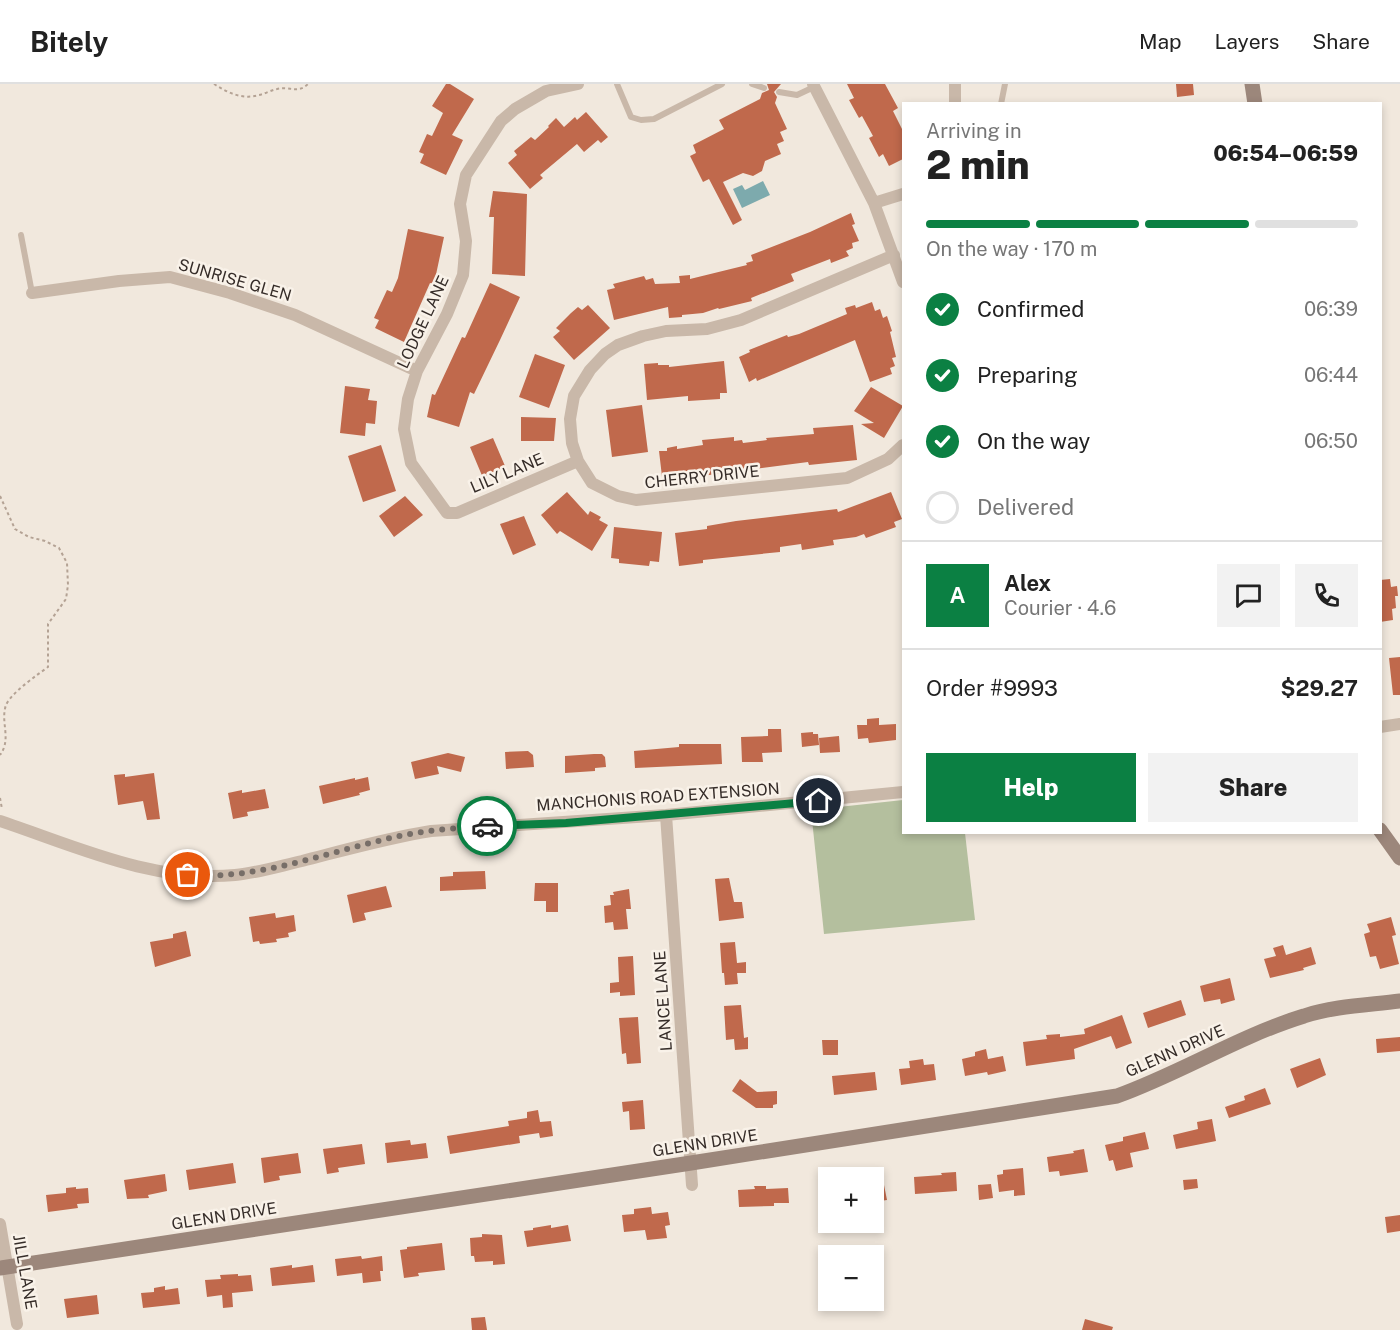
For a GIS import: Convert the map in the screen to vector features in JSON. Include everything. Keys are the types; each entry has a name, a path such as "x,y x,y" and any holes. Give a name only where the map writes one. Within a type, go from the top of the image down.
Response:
{"street":[{"name":"LODGE LANE","path":"447,513 411,463 404,429 408,399 417,371 447,314 463,275 466,241 460,204 466,175 501,121 515,109 546,91 578,84"},
{"path":"955,84 955,102"},
{"path":"1252,84 1255,102"},
{"path":"814,86 874,203 902,279"},
{"path":"874,203 902,194"},
{"name":"CHERRY DRIVE","path":"894,255 741,320 707,329 666,331 618,345 605,354 590,370 574,396 570,419 572,443 578,461 592,483 618,496 636,501 847,478 888,459 902,446"},
{"name":"SUNRISE GLEN","path":"32,293 118,281 170,278 230,292 295,315 417,371"},
{"name":"LILY LANE","path":"447,513 457,513 578,461"},
{"path":"1382,727 1400,724"},
{"name":"MANCHONIS ROAD EXTENSION","path":"0,821 144,869 209,876 236,875 276,867 397,836 471,827 566,823 666,815 902,792"},
{"name":"LANCE LANE","path":"666,815 692,1185"},
{"path":"1382,833 1400,858"},
{"name":"GLENN DRIVE","path":"3,1267 1116,1096 1305,1015 1400,1001"},
{"name":"JILL LANE","path":"0,1224 3,1267 17,1324"}],"lane":[{"path":"617,84 631,117 641,120 656,118 722,84"},
{"path":"752,84 764,87"},
{"path":"1001,102 1005,84"},
{"path":"779,92 797,95 814,86"},
{"path":"21,235 32,293"}],"path":[{"path":"214,84 235,95 250,98 278,89 295,91 303,89 308,84"},
{"path":"0,496 15,529 59,548 67,562 68,585 66,599 48,624 48,667 6,703 4,713 7,737 4,750 0,755"}],"green space":[{"path":"902,800 902,834 965,834 975,920 824,934 811,810"}],"water":[{"path":"763,181 770,195 742,208 733,189 742,185 745,190"}],"building":[{"path":"446,84 450,84 474,99 452,135 463,140 446,175 420,163 424,154 419,152 427,134 432,136 443,113 432,106"},
{"path":"767,84 781,84 774,92 777,97 775,103 787,129 780,132 784,141 777,144 781,154 765,161 762,171 753,176 743,173 723,182 742,220 733,225 709,179 703,182 690,156 696,153 693,145 724,129 719,120 760,99 762,93 769,90"},
{"path":"847,84 885,84 898,108 893,111 902,129 902,160 889,166 883,154 879,157 869,138 873,136 862,116 859,118 849,100 854,98"},
{"path":"1176,84 1193,84 1194,95 1177,97"},
{"path":"586,112 608,137 601,143 598,140 584,152 577,144 540,175 543,178 530,189 508,163 517,155 514,151 531,137 535,140 556,118 564,127 575,117 577,120"},
{"path":"493,191 527,194 525,276 492,274 494,217 489,217"},
{"path":"851,213 855,224 852,225 859,241 852,243 853,248 846,251 849,256 831,263 830,259 791,274 794,281 751,298 752,301 703,313 682,315 682,317 669,318 668,307 614,320 607,290 615,288 613,284 644,276 646,280 653,278 655,284 680,283 679,276 690,275 690,279 747,265 746,263 753,261 751,255"},
{"path":"408,229 444,237 434,284 430,283 404,342 375,328 379,320 374,318 387,290 392,292 398,278"},
{"path":"490,283 520,297 500,340 474,394 470,392 459,427 427,417 432,394 435,395 462,337 465,338"},
{"path":"872,302 875,311 880,309 883,318 887,316 892,331 890,332 896,357 892,358 895,366 890,368 892,374 870,382 855,340 757,381 756,378 749,382 739,357 750,352 749,350 787,335 788,337 799,334 847,314 845,308 855,305 856,308"},
{"path":"588,305 610,328 574,360 553,337 560,331 556,328 571,313 578,307 582,310"},
{"path":"535,354 565,365 549,408 519,397"},
{"path":"724,361 727,393 720,393 720,399 688,401 688,396 647,400 644,364 658,363 658,365 669,365 669,367"},
{"path":"345,386 370,389 368,400 377,401 375,424 366,423 365,436 340,433"},
{"path":"871,387 902,405 884,438 861,424 874,423 854,411"},
{"path":"642,405 648,452 612,457 606,410"},
{"path":"521,417 556,418 554,441 521,441"},
{"path":"853,425 857,460 809,465 808,462 687,478 688,480 663,485 659,451 667,451 667,448 677,446 677,449 703,445 702,440 734,437 734,441 742,440 743,443 767,440 766,438 814,434 813,428"},
{"path":"493,438 505,466 483,478 470,447"},
{"path":"381,445 396,491 363,502 348,456"},
{"path":"567,492 588,515 590,511 601,517 599,520 608,525 592,551 560,531 557,534 541,515"},
{"path":"891,492 902,519 894,522 896,527 866,538 864,534 833,540 834,545 802,550 801,544 780,547 780,552 703,560 703,563 679,566 675,533 707,529 707,526 736,521 837,509 838,512"},
{"path":"405,496 423,515 394,537 379,516"},
{"path":"524,516 536,545 513,555 500,524"},
{"path":"614,527 662,532 659,562 650,561 649,566 619,563 619,559 611,558"},
{"path":"1390,579 1391,587 1397,586 1398,596 1395,596 1396,608 1392,609 1393,620 1382,622 1382,580"},
{"path":"1400,657 1400,695 1393,695 1389,658"},
{"path":"879,718 879,725 896,724 896,740 869,743 868,738 858,739 857,725 867,725 867,719"},
{"path":"768,729 781,729 782,752 762,753 763,762 742,762 741,737 768,736"},
{"path":"813,732 813,734 818,734 819,745 802,747 801,733"},
{"path":"839,736 840,752 820,753 819,738"},
{"path":"679,744 721,744 722,764 635,768 634,751 679,747"},
{"path":"528,751 533,755 534,767 506,769 505,752"},
{"path":"448,753 465,757 461,772 437,766 439,774 415,779 411,762"},
{"path":"602,754 605,757 606,767 595,768 595,771 565,773 565,756"},
{"path":"154,773 160,819 147,820 143,801 118,805 114,775 125,774 125,777"},
{"path":"368,777 370,790 359,793 360,795 323,804 319,786"},
{"path":"265,789 269,808 247,812 248,816 233,819 228,793"},
{"path":"485,871 486,889 440,891 440,877 453,876 453,872"},
{"path":"729,878 734,902 742,902 744,918 719,921 715,879"},
{"path":"535,883 558,883 558,912 546,912 546,901 534,901"},
{"path":"386,886 392,907 364,913 366,920 353,923 347,895"},
{"path":"629,889 631,909 626,909 628,929 614,930 613,922 605,923 604,906 611,905 610,895 614,895 613,892"},
{"path":"275,913 276,918 294,915 296,931 288,933 289,937 276,939 277,942 260,944 259,941 253,942 249,917"},
{"path":"1391,917 1396,935 1392,936 1399,964 1380,969 1376,956 1370,957 1364,934 1370,932 1367,924"},
{"path":"186,931 191,956 155,967 150,942 173,938 173,934"},
{"path":"735,942 737,963 746,962 746,973 737,973 738,984 725,985 720,943"},
{"path":"1283,945 1286,955 1311,947 1316,964 1303,968 1304,970 1270,978 1264,959 1276,956 1273,948"},
{"path":"633,956 635,995 620,996 620,992 610,993 610,983 619,982 618,957"},
{"path":"1230,978 1235,1000 1221,1004 1220,999 1204,1002 1200,986"},
{"path":"1181,1000 1186,1015 1148,1028 1143,1013"},
{"path":"741,1005 744,1038 748,1037 748,1049 735,1050 734,1039 726,1040 724,1006"},
{"path":"1122,1015 1132,1043 1116,1049 1111,1036 1074,1049 1075,1059 1026,1066 1023,1042 1047,1039 1046,1035 1060,1034 1060,1037 1085,1034 1084,1029"},
{"path":"638,1017 641,1063 627,1064 626,1053 622,1054 619,1018"},
{"path":"1400,1037 1400,1051 1377,1053 1376,1039"},
{"path":"822,1040 838,1040 838,1055 823,1055"},
{"path":"986,1049 988,1059 1003,1056 1006,1071 965,1076 962,1059 975,1056 975,1052"},
{"path":"1320,1058 1326,1075 1297,1088 1290,1069"},
{"path":"923,1059 924,1065 934,1064 936,1080 901,1085 899,1069 910,1068 909,1061"},
{"path":"875,1072 877,1090 834,1095 832,1076"},
{"path":"740,1079 757,1092 777,1091 777,1104 773,1105 773,1108 756,1108 732,1091"},
{"path":"1265,1088 1271,1104 1229,1118 1225,1107 1245,1100 1244,1096"},
{"path":"643,1100 645,1129 630,1130 629,1111 623,1112 622,1102"},
{"path":"538,1110 540,1122 551,1121 553,1136 540,1138 539,1133 519,1136 520,1143 450,1154 447,1136 509,1126 508,1121 527,1118 527,1112"},
{"path":"1212,1119 1216,1141 1176,1149 1173,1135 1198,1129 1197,1122"},
{"path":"1145,1132 1149,1149 1130,1153 1133,1167 1116,1171 1113,1160 1109,1161 1105,1145 1123,1141 1123,1137"},
{"path":"410,1140 411,1145 426,1143 428,1158 387,1163 385,1143"},
{"path":"362,1144 365,1164 338,1168 339,1172 327,1174 323,1149"},
{"path":"1084,1149 1088,1172 1060,1176 1059,1171 1049,1172 1047,1157"},
{"path":"298,1153 301,1173 279,1176 280,1180 264,1183 261,1158"},
{"path":"233,1163 236,1183 189,1190 186,1170"},
{"path":"1023,1168 1025,1195 1014,1196 1014,1190 999,1192 997,1175 1003,1174 1003,1170"},
{"path":"956,1172 957,1191 915,1194 914,1177"},
{"path":"165,1174 167,1191 148,1195 149,1198 127,1199 124,1180"},
{"path":"1197,1179 1198,1188 1184,1190 1183,1180"},
{"path":"991,1184 993,1198 979,1200 978,1185"},
{"path":"884,1185 887,1200 884,1200"},
{"path":"754,1186 766,1186 766,1189 788,1188 789,1203 739,1207 738,1190 755,1189"},
{"path":"76,1187 76,1189 88,1188 89,1203 77,1204 78,1208 48,1212 46,1195 66,1193 66,1188"},
{"path":"651,1207 652,1214 668,1212 670,1225 665,1226 667,1238 647,1240 645,1230 624,1232 622,1215 634,1214 634,1209"},
{"path":"1400,1215 1400,1231 1387,1233 1385,1217"},
{"path":"551,1225 551,1228 568,1225 571,1241 527,1247 524,1231"},
{"path":"482,1234 502,1235 505,1264 493,1265 493,1261 475,1262 474,1256 471,1256 470,1238 482,1237"},
{"path":"442,1243 445,1270 418,1273 419,1276 404,1278 400,1250 407,1249 407,1247"},
{"path":"361,1256 362,1259 382,1256 381,1281 363,1283 362,1273 337,1276 335,1259"},
{"path":"292,1265 292,1268 313,1265 315,1282 272,1286 270,1268"},
{"path":"238,1274 238,1276 251,1275 253,1291 232,1293 233,1307 223,1308 222,1295 207,1297 205,1280 221,1279 220,1275"},
{"path":"165,1286 165,1290 178,1288 180,1304 143,1308 141,1293 154,1292 154,1288"},
{"path":"97,1295 99,1314 67,1318 64,1299"},
{"path":"485,1317 487,1330 472,1330 471,1318"},
{"path":"1085,1319 1113,1327 1112,1330 1082,1330"}],"way so far":[{"path":"188,875 236,875 397,836 487,826"}],"route":[{"path":"487,826 566,823 819,801"}]}
